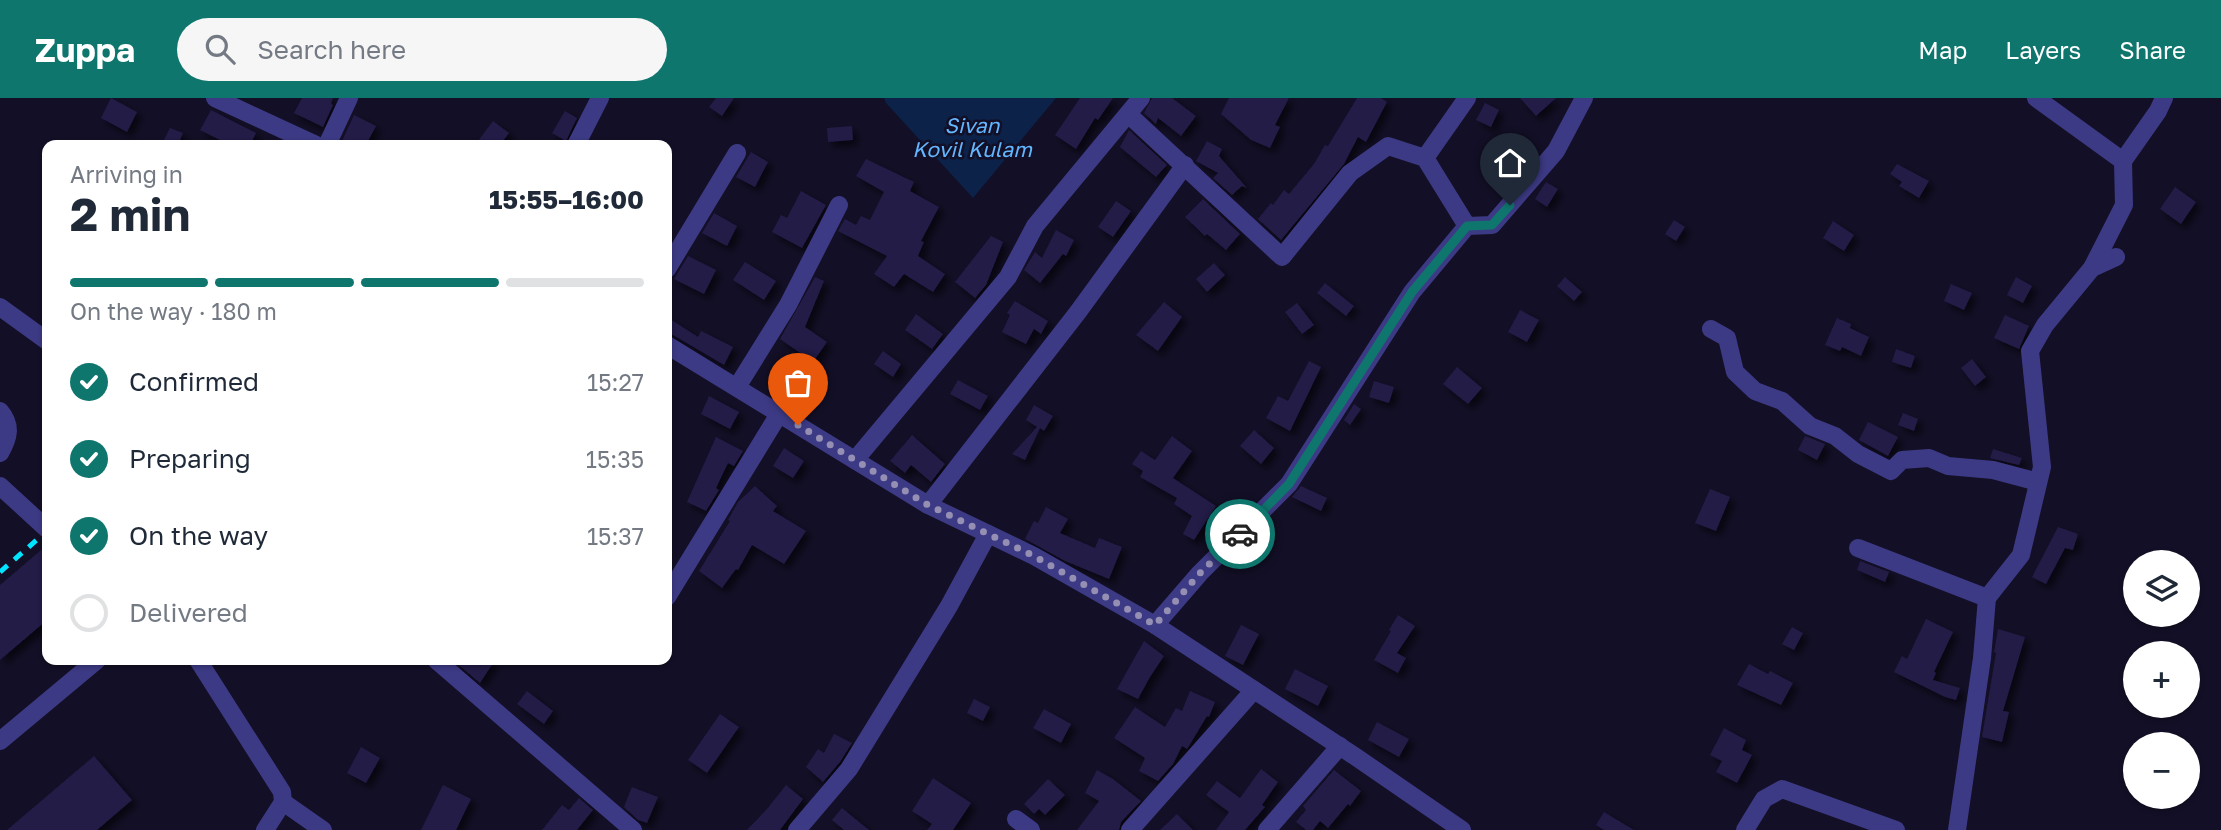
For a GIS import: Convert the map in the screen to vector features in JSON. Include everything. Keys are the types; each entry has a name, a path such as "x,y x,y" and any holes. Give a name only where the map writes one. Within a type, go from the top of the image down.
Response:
{"street":[{"path":"215,98 306,140"},
{"path":"329,140 349,98"},
{"path":"579,140 600,98"},
{"path":"855,460 1007,277 1035,226 1140,98"},
{"path":"1425,158 1467,98"},
{"path":"1155,625 1200,573 1289,484 1412,292 1467,226 1492,225 1556,151 1584,98"},
{"path":"2036,98 2123,161"},
{"path":"1957,830 1982,659 1987,598 2021,555 2042,467 2029,351 2045,326 2092,268 2124,205 2123,161 2164,98"},
{"path":"1128,114 1282,257 1350,173 1388,146 1425,158 1467,226"},
{"path":"672,261 737,153"},
{"path":"928,505 1078,312 1185,165"},
{"path":"737,387 788,305 839,205"},
{"path":"2092,268 2116,257"},
{"path":"0,307 42,337"},
{"path":"1711,329 1727,338 1735,372 1755,391 1782,401 1810,426 1835,436 1858,454 1891,471 1902,460 1930,458 1948,466 1993,470 2038,482"},
{"path":"672,348 928,505 1034,556 1155,625 1340,746 1462,830"},
{"path":"0,411 9,431 0,453"},
{"path":"672,589 779,414"},
{"path":"0,486 42,524"},
{"path":"797,830 849,769 949,606 988,534"},
{"path":"1858,548 1987,598"},
{"path":"0,741 91,665"},
{"path":"201,665 282,792 283,802 265,830"},
{"path":"442,665 633,830"},
{"path":"1130,830 1254,691"},
{"path":"1267,830 1340,746"},
{"path":"1745,830 1765,799 1782,789 1896,830"},
{"path":"283,802 323,830"},
{"path":"1016,819 1031,830"}],"water":[{"name":"Sivan Kovil Kulam","path":"884,98 1056,98 973,198"}],"building":[{"path":"111,98 137,112 127,132 101,118"},
{"path":"302,98 333,98 333,105 323,127 294,113"},
{"path":"716,98 734,98 722,116 709,107"},
{"path":"1080,98 1113,98 1098,120 1095,118 1076,149 1055,135"},
{"path":"1152,98 1172,98 1196,116 1181,136 1158,118 1156,124 1144,113"},
{"path":"1229,98 1289,98 1275,125 1280,127 1270,148 1251,140 1221,114"},
{"path":"1357,98 1381,98 1387,102 1366,142 1358,137 1344,164 1281,240 1258,219 1284,190 1289,194 1314,164"},
{"path":"1520,98 1556,98 1536,116"},
{"path":"1485,103 1499,110 1491,127 1476,120"},
{"path":"211,110 256,133 252,140 220,140 200,130"},
{"path":"565,111 577,118 566,140 552,133"},
{"path":"354,115 376,126 369,140 342,140"},
{"path":"493,121 509,133 504,140 479,140"},
{"path":"852,126 853,140 828,142 827,128"},
{"path":"170,128 183,133 180,140 164,140"},
{"path":"1129,130 1167,165 1156,177 1120,147"},
{"path":"1207,141 1222,149 1219,156 1247,188 1242,186 1232,195 1213,178 1218,173 1196,161"},
{"path":"751,152 768,162 755,187 736,177"},
{"path":"866,159 914,182 910,191 939,207 921,241 924,242 918,256 945,274 933,292 904,274 894,287 874,274 887,256 838,231 845,219 856,225 861,216 870,220 884,192 856,176"},
{"path":"1897,164 1929,181 1919,198 1899,186 1902,182 1890,174"},
{"path":"1546,182 1558,189 1547,207 1535,199"},
{"path":"2175,187 2196,202 2181,224 2160,209"},
{"path":"801,191 826,205 802,248 772,232 781,215 787,218"},
{"path":"1203,199 1240,234 1226,250 1207,234 1205,236 1185,217"},
{"path":"1116,201 1131,211 1113,237 1098,227"},
{"path":"714,213 737,226 727,246 702,233"},
{"path":"1674,220 1685,227 1676,241 1665,234"},
{"path":"1833,221 1854,235 1844,251 1823,238"},
{"path":"1056,230 1074,240 1066,256 1063,254 1040,283 1024,270 1035,252 1042,258"},
{"path":"991,236 1003,242 986,285 975,298 955,282"},
{"path":"688,256 716,270 704,294 674,279"},
{"path":"745,262 776,281 764,300 733,280"},
{"path":"1214,263 1225,275 1207,292 1196,279"},
{"path":"815,277 824,281 805,327 827,342 813,362 780,339"},
{"path":"1565,277 1582,292 1574,301 1557,286"},
{"path":"2016,277 2032,286 2023,303 2007,295"},
{"path":"1325,283 1354,306 1346,316 1317,293"},
{"path":"1951,284 1972,293 1964,310 1944,301"},
{"path":"1015,301 1048,321 1041,334 1034,329 1026,344 1002,332 1010,315 1007,313"},
{"path":"1164,302 1182,317 1158,351 1136,335"},
{"path":"1297,303 1314,325 1302,334 1285,312"},
{"path":"1520,310 1539,320 1527,342 1508,332"},
{"path":"916,314 943,334 932,349 905,330"},
{"path":"2005,315 2029,326 2019,349 1994,338"},
{"path":"1837,318 1869,337 1861,356 1842,347 1840,351 1825,345"},
{"path":"672,320 698,337 701,331 733,347 724,365 673,335"},
{"path":"1896,349 1915,356 1911,368 1892,362"},
{"path":"883,351 901,364 893,377 874,364"},
{"path":"1972,359 1986,377 1975,386 1961,368"},
{"path":"1309,361 1321,367 1290,431 1266,418 1278,396 1288,401"},
{"path":"1457,367 1482,388 1468,404 1443,384"},
{"path":"958,380 988,396 980,410 950,394"},
{"path":"1374,381 1394,387 1389,403 1369,397"},
{"path":"709,396 739,412 730,429 701,414"},
{"path":"1354,404 1361,409 1350,425 1344,420"},
{"path":"1034,405 1053,416 1044,431 1040,428 1025,460 1012,454 1037,427 1026,420"},
{"path":"1903,413 1918,419 1914,431 1898,425"},
{"path":"1868,422 1898,437 1888,456 1859,440"},
{"path":"1254,430 1274,448 1261,464 1240,446"},
{"path":"912,435 945,464 931,482 911,465 905,473 890,461"},
{"path":"1172,436 1192,451 1173,478 1216,506 1194,540 1183,534 1192,516 1174,504 1177,498 1140,477 1143,471 1132,464 1141,451 1155,460"},
{"path":"1805,436 1825,444 1817,460 1798,450"},
{"path":"716,437 743,451 734,466 728,463 716,488 719,490 706,511 687,502"},
{"path":"784,448 804,461 793,478 773,466"},
{"path":"1993,449 2022,458 2019,465 1990,458"},
{"path":"755,486 777,506 773,511 806,531 784,564 752,545 738,570 736,569 722,588 699,571 730,521 728,520 738,502"},
{"path":"1301,486 1327,498 1321,511 1292,497"},
{"path":"1710,489 1730,497 1716,531 1695,523"},
{"path":"1046,507 1068,519 1060,533 1095,548 1099,538 1122,547 1109,579 1065,561 1025,539 1034,521 1038,523"},
{"path":"2058,527 2078,534 2073,550 2065,548 2046,584 2032,577"},
{"path":"42,549 42,624 0,660 0,585"},
{"path":"1860,561 1889,572 1885,582 1857,570"},
{"path":"1398,615 1415,626 1397,653 1406,658 1398,673 1374,660"},
{"path":"1926,619 1953,632 1934,672 1936,673 1933,680 1960,688 1956,700 1894,672 1902,656 1907,659"},
{"path":"1241,625 1259,634 1243,665 1225,656"},
{"path":"1792,627 1803,633 1794,650 1782,644"},
{"path":"1998,629 2025,637 2003,711 2009,712 2002,742 1982,737"},
{"path":"1144,641 1164,656 1138,699 1117,689"},
{"path":"1749,664 1793,683 1781,705 1737,685"},
{"path":"459,665 492,665 480,683"},
{"path":"1295,669 1328,686 1318,706 1285,689"},
{"path":"527,691 553,711 544,724 517,704"},
{"path":"1190,691 1215,702 1209,717 1207,716 1187,749 1182,746 1173,764 1158,781 1139,771 1145,758 1114,738 1135,707 1165,727 1176,708 1182,711"},
{"path":"974,699 990,707 983,721 967,713"},
{"path":"1044,709 1071,724 1061,743 1033,728"},
{"path":"720,714 739,727 707,773 688,760"},
{"path":"1377,722 1409,739 1399,757 1368,740"},
{"path":"1724,728 1746,740 1742,750 1752,755 1737,783 1716,772 1722,761 1710,755"},
{"path":"834,734 852,743 823,782 806,767 818,749 824,753"},
{"path":"361,747 380,758 366,783 347,773"},
{"path":"94,756 132,800 97,830 7,830"},
{"path":"1261,769 1278,782 1262,805 1265,807 1245,830 1216,830 1229,812 1206,795 1217,781 1240,798"},
{"path":"1097,770 1141,801 1121,822 1119,830 1077,830 1099,801 1085,793"},
{"path":"1334,770 1361,791 1328,828 1320,821 1313,830 1306,830 1296,822 1306,810 1303,806"},
{"path":"933,778 971,803 953,830 927,830 932,824 912,811"},
{"path":"1048,779 1065,795 1045,815 1039,809 1034,814 1024,804"},
{"path":"443,785 471,799 456,830 421,830"},
{"path":"786,785 803,799 780,830 747,830 767,809"},
{"path":"632,787 658,797 647,823 638,820 624,807"},
{"path":"579,798 593,810 577,830 542,830 562,805 569,810"},
{"path":"842,808 869,830 844,830 832,820"},
{"path":"1604,812 1634,830 1604,830 1596,825"},
{"path":"1177,814 1193,830 1160,830"}],"railway":[{"path":"0,572 39,538"}],"way so far":[{"path":"798,425 928,505 1034,556 1155,625 1200,573 1240,534"}],"route":[{"path":"1240,534 1289,484 1412,292 1467,226 1492,225 1510,205"}]}
